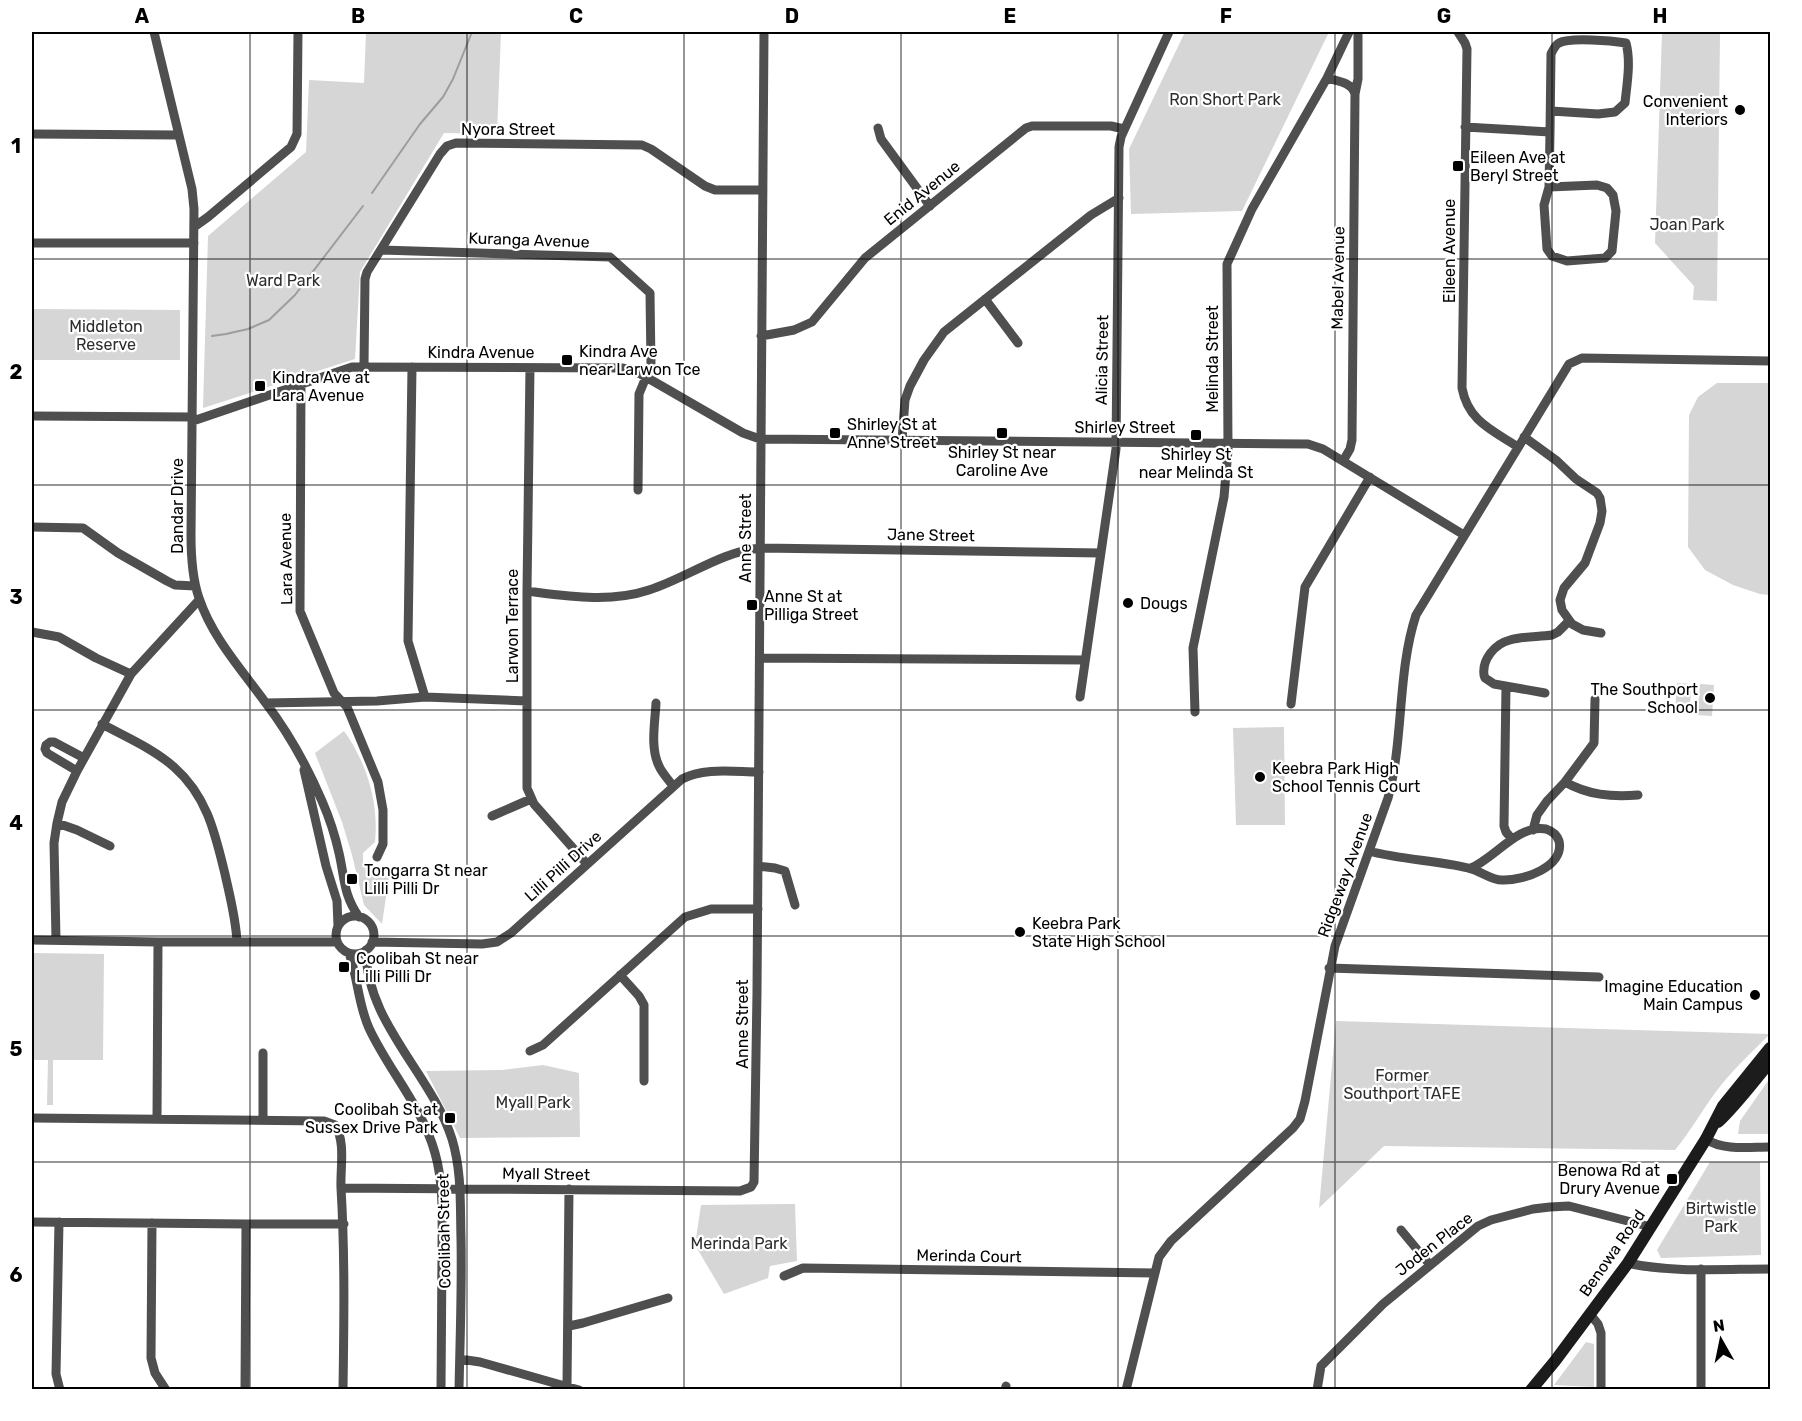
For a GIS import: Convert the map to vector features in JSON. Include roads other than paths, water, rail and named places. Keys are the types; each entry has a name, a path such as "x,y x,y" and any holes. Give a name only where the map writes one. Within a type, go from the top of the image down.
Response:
{"main road":[{"name":"Benowa Road","path":"1531,1389 1628,1263 1723,1106 1770,1048"},
{"name":"Benowa Road","path":"1708,1134 1770,1062"}],"street":[{"name":"Dandar Drive","path":"154,32 192,189 194,243 191,535 195,586 199,600 216,635 286,732 303,764"},
{"path":"194,227 291,147 297,134 298,32"},
{"name":"Anne Street","path":"751,1187 756,1174 764,32"},
{"name":"Alicia Street","path":"1080,697 1115,461 1119,147 1124,129 1169,32"},
{"name":"Melinda Street","path":"1196,712 1193,648 1227,479 1227,264 1252,209 1327,78 1348,32"},
{"name":"Mabel Avenue","path":"1343,461 1352,440 1355,94 1358,79 1358,32"},
{"name":"Eileen Avenue","path":"1458,32 1466,43 1467,49 1464,127 1462,388 1467,405 1476,419 1483,426 1518,447"},
{"path":"1549,187 1597,185 1607,188 1613,195 1616,211 1612,251 1605,258 1567,261 1552,256 1546,249 1544,205 1549,187 1551,54 1554,47 1561,41 1606,40 1626,43 1629,72 1625,103 1615,112 1598,114 1551,111"},
{"path":"1327,78 1350,85 1355,94"},
{"name":"Enid Avenue","path":"761,336 794,330 812,322 865,258 1026,128 1032,126 1111,126 1124,129"},
{"path":"1464,127 1550,132"},
{"path":"878,128 881,139 930,206"},
{"path":"32,134 179,135"},
{"name":"Nyora Street","path":"364,366 365,279 370,267 440,154 447,146 456,142 642,145 651,148 705,186 715,190 763,190"},
{"path":"902,440 904,400 924,360 944,332 1090,215 1119,198"},
{"path":"32,243 194,243"},
{"name":"Kuranga Avenue","path":"381,250 610,257 650,293 651,365 646,377"},
{"path":"985,299 1018,343"},
{"name":"Ridgeway Avenue","path":"1126,1389 1159,1257 1171,1241 1300,1119 1335,946 1394,776 1413,625 1427,596 1569,364 1582,358 1770,361"},
{"name":"Kindra Avenue","path":"32,416 193,419 352,367 364,366 622,368 646,377 732,428 760,439"},
{"path":"412,367 408,641 425,697"},
{"name":"Larwon Terrace","path":"530,368 527,788 531,799"},
{"path":"638,490 639,394 646,377"},
{"name":"Lara Avenue","path":"301,384 300,611 334,693 347,707 378,783 383,810 383,843 377,857"},
{"path":"1524,437 1557,461 1600,498 1602,511 1600,523 1584,563 1561,594 1562,610 1569,621 1583,630 1600,633"},
{"name":"Shirley Street","path":"760,439 1308,444 1323,449 1464,535"},
{"path":"1292,704 1305,587 1370,477"},
{"path":"32,527 83,528 117,553 167,581 175,585 195,586"},
{"name":"Jane Street","path":"527,591 580,596 627,596 651,590 723,557 760,548 1101,553"},
{"path":"56,940 54,843 62,802 102,724 131,674 199,600"},
{"path":"1545,693 1494,684 1485,678 1484,662 1498,646 1509,640 1552,635 1569,621"},
{"path":"32,632 59,637 131,674"},
{"path":"760,658 1084,660"},
{"path":"1506,686 1504,826 1512,839"},
{"path":"266,703 377,701 425,697 527,701"},
{"path":"1533,830 1537,815 1594,743 1594,699"},
{"path":"656,704 654,749 656,759 673,786"},
{"path":"102,724 169,762 181,773 204,805 214,829 236,919 237,942"},
{"path":"77,771 47,753 46,745 54,742 84,758"},
{"path":"303,764 325,807 339,851 347,897 359,917 368,922 373,931 372,942 366,950 355,954 350,954 337,942 337,901 326,866 303,764"},
{"name":"Lilli Pilli Drive","path":"372,942 482,944 497,942 511,933 688,775 759,772"},
{"path":"1564,782 1576,789 1597,795 1638,795"},
{"path":"492,816 531,799 587,864"},
{"path":"57,823 110,846"},
{"path":"1369,851 1471,868 1494,879 1504,880 1531,875 1542,869 1558,856 1558,838 1545,829 1533,830 1512,839 1471,868"},
{"path":"758,866 785,871 795,905"},
{"path":"530,1051 543,1044 679,921 690,914 711,909 758,909"},
{"path":"338,926 347,918 359,917"},
{"path":"32,940 337,942"},
{"path":"157,1119 158,942"},
{"name":"Coolibah Street","path":"366,950 366,967 382,1013 441,1111 456,1155 460,1188 459,1389"},
{"name":"Coolibah Street","path":"350,954 361,1010 381,1051 418,1110 436,1155 441,1188 441,1389"},
{"path":"1329,968 1599,977"},
{"path":"620,975 644,1005 644,1081"},
{"path":"263,1053 263,1120"},
{"path":"32,1118 324,1121 335,1125 341,1136 344,1224 343,1389"},
{"path":"1708,1134 1713,1144 1729,1147 1770,1147"},
{"name":"Myall Street","path":"341,1188 740,1191 751,1187"},
{"path":"567,1386 569,1189"},
{"name":"Joden Place","path":"1317,1389 1321,1366 1383,1304 1478,1226 1491,1220 1550,1206 1569,1206 1651,1227"},
{"path":"32,1222 344,1224"},
{"path":"59,1222 56,1374 60,1389"},
{"path":"152,1223 151,1358 155,1373 166,1389"},
{"path":"244,1389 246,1224"},
{"path":"1401,1230 1430,1265"},
{"path":"1628,1263 1641,1266 1701,1269 1770,1269"},
{"name":"Merinda Court","path":"784,1276 803,1268 1154,1273"},
{"path":"1701,1269 1701,1389"},
{"path":"569,1326 668,1298"},
{"path":"1590,1314 1598,1324 1601,1333 1601,1389"},
{"path":"460,1359 480,1362 579,1389"}],"waterway":[{"path":"372,193 420,124 443,97 472,32"},
{"path":"212,336 248,329 269,320 295,295 363,206"}],"place":[{"name":"Convenient Interiors","path":"1740,110"},
{"name":"Eileen Ave at Beryl Street","path":"1458,166"},
{"name":"Kindra Ave near Larwon Tce","path":"567,360"},
{"name":"Kindra Ave at Lara Avenue","path":"260,386"},
{"name":"Shirley St at Anne Street","path":"835,433"},
{"name":"Shirley St near Caroline Ave","path":"1002,433"},
{"name":"Shirley St near Melinda St","path":"1196,435"},
{"name":"Dougs","path":"1128,603"},
{"name":"Anne St at Pilliga Street","path":"752,605"},
{"name":"The Southport School","path":"1710,698"},
{"name":"Keebra Park High School Tennis Court","path":"1260,777"},
{"name":"Tongarra St near Lilli Pilli Dr","path":"352,879"},
{"name":"Keebra Park State High School","path":"1020,932"},
{"name":"Coolibah St near Lilli Pilli Dr","path":"344,967"},
{"name":"Imagine Education Main Campus","path":"1755,995"},
{"name":"Coolibah St at Sussex Drive Park","path":"450,1118"},
{"name":"Benowa Rd at Drury Avenue","path":"1672,1179"}],"park label":[{"name":"Ron Short Park","path":"1225,99"},
{"name":"Joan Park","path":"1687,224"},
{"name":"Ward Park","path":"283,280"},
{"name":"Middleton Reserve","path":"106,335"},
{"name":"Former Southport TAFE","path":"1402,1084"},
{"name":"Myall Park","path":"533,1102"},
{"name":"Birtwistle Park","path":"1721,1217"},
{"name":"Merinda Park","path":"739,1243"}]}
